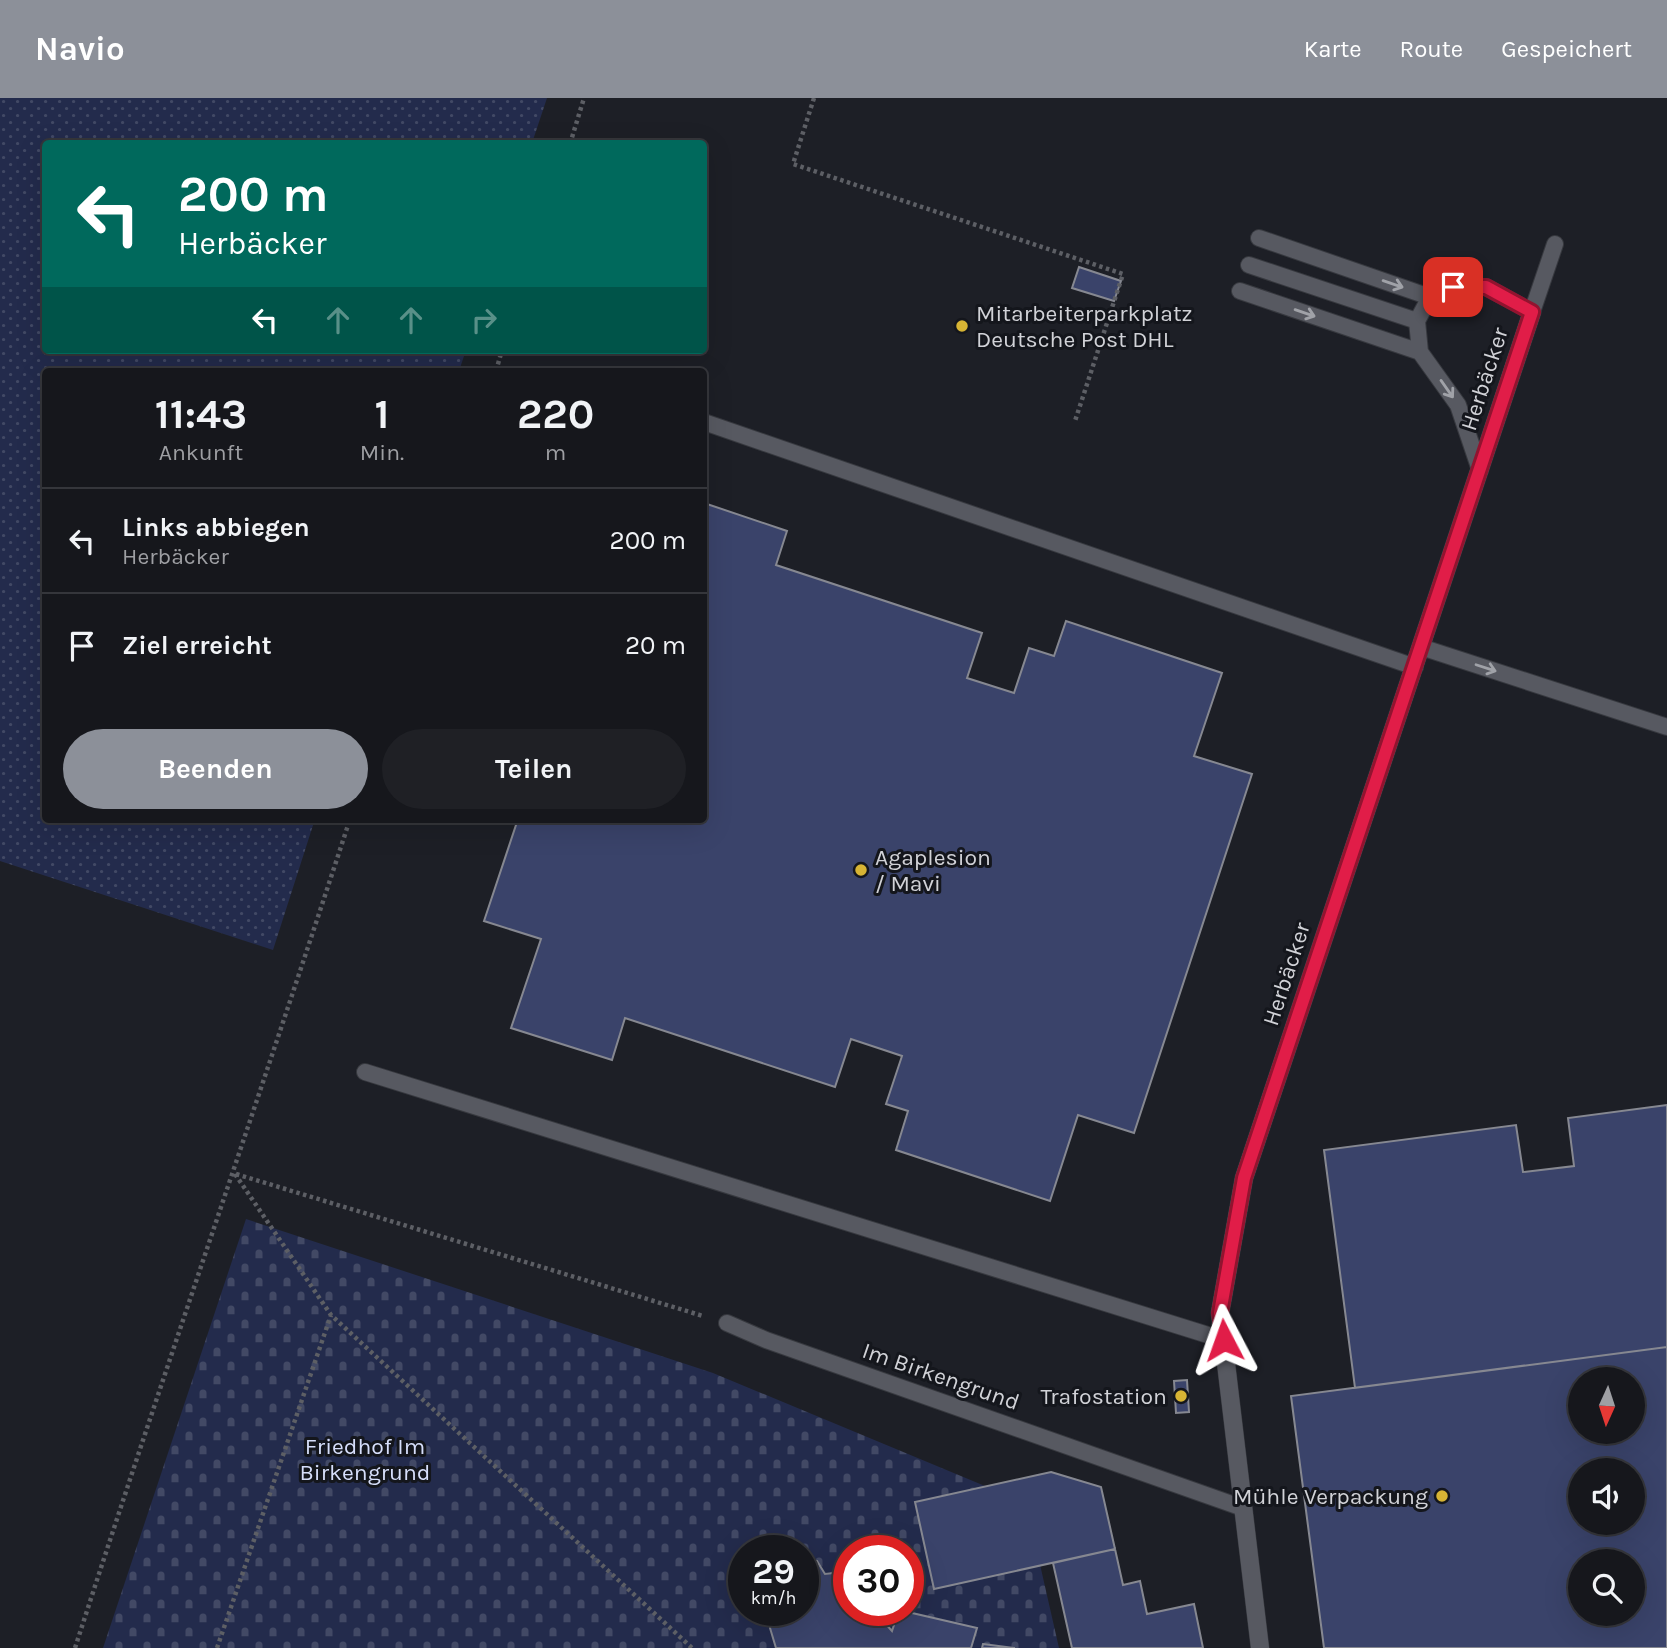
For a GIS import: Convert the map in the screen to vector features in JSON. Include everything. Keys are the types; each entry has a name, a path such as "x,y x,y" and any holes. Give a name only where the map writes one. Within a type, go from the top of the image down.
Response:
{"street":[{"name":"Herbäcker","path":"1243,1507 1220,1313 1244,1178 1532,312"},
{"path":"1243,1507 1261,1648"}],"lane":[{"path":"1240,290 1420,352 1417,321 1430,297 1259,238"},
{"path":"1532,312 1555,244"},
{"path":"1249,265 1417,321"},
{"name":"Herbäcker","path":"1430,297 1453,287 1486,287 1532,312"},
{"name":"Herbäcker","path":"1420,352 1458,405 1480,470"},
{"path":"707,423 1415,667"},
{"path":"1421,647 1667,727"},
{"path":"365,1072 1224,1340"},
{"name":"Im Birkengrund","path":"727,1323 766,1340 1243,1507"}],"path":[{"path":"571,140 584,98"},
{"path":"814,98 793,164 1123,274 1074,421"},
{"path":"75,1648 162,1378 235,1173 349,823"},
{"path":"235,1173 331,1315 692,1648"},
{"path":"235,1173 727,1323"},
{"path":"218,1648 331,1315"}],"green space":[{"path":"0,98 547,98 533,140 42,140 42,354 465,354 460,368 42,368 42,823 314,823 273,950 0,861"},
{"name":"Friedhof Im Birkengrund","path":"246,1219 713,1373 1026,1503 1059,1648 103,1648"}],"building":[{"path":"1079,267 1121,281 1114,301 1072,288"},
{"name":"Agaplesion / Mavi","path":"707,504 787,531 776,565 982,633 967,678 1014,693 1029,648 1054,656 1066,621 1222,673 1194,756 1252,774 1134,1133 1078,1115 1050,1201 896,1150 908,1111 886,1104 902,1056 851,1039 835,1087 625,1018 612,1060 511,1028 541,939 484,921 517,823 707,823"},
{"path":"1667,1105 1667,1347 1355,1388 1324,1150 1516,1125 1523,1172 1574,1166 1568,1118"},
{"name":"Mühle Verpackung","path":"1667,1347 1667,1648 1324,1648 1291,1396"},
{"name":"Trafostation","path":"1187,1380 1189,1412 1176,1413 1174,1381"},
{"path":"1051,1472 1101,1487 1115,1549 934,1589 915,1502"},
{"path":"1115,1549 1123,1585 1140,1581 1147,1614 1194,1604 1203,1648 1072,1648 1053,1563"},
{"path":"819,1564 825,1574 833,1573 833,1626 887,1626 892,1631 894,1626 924,1626 924,1616 977,1628 971,1648 776,1648 770,1628 819,1626"},
{"path":"983,1644 1014,1648 982,1648"}],"place":[{"name":"Mitarbeiterparkplatz Deutsche Post DHL","path":"962,326"},
{"name":"Agaplesion / Mavi","path":"861,870"},
{"name":"Trafostation","path":"1181,1396"},
{"name":"Mühle Verpackung","path":"1442,1496"}],"route":[{"path":"1224,1340 1220,1313 1244,1178 1532,312 1486,287 1453,287"}]}
